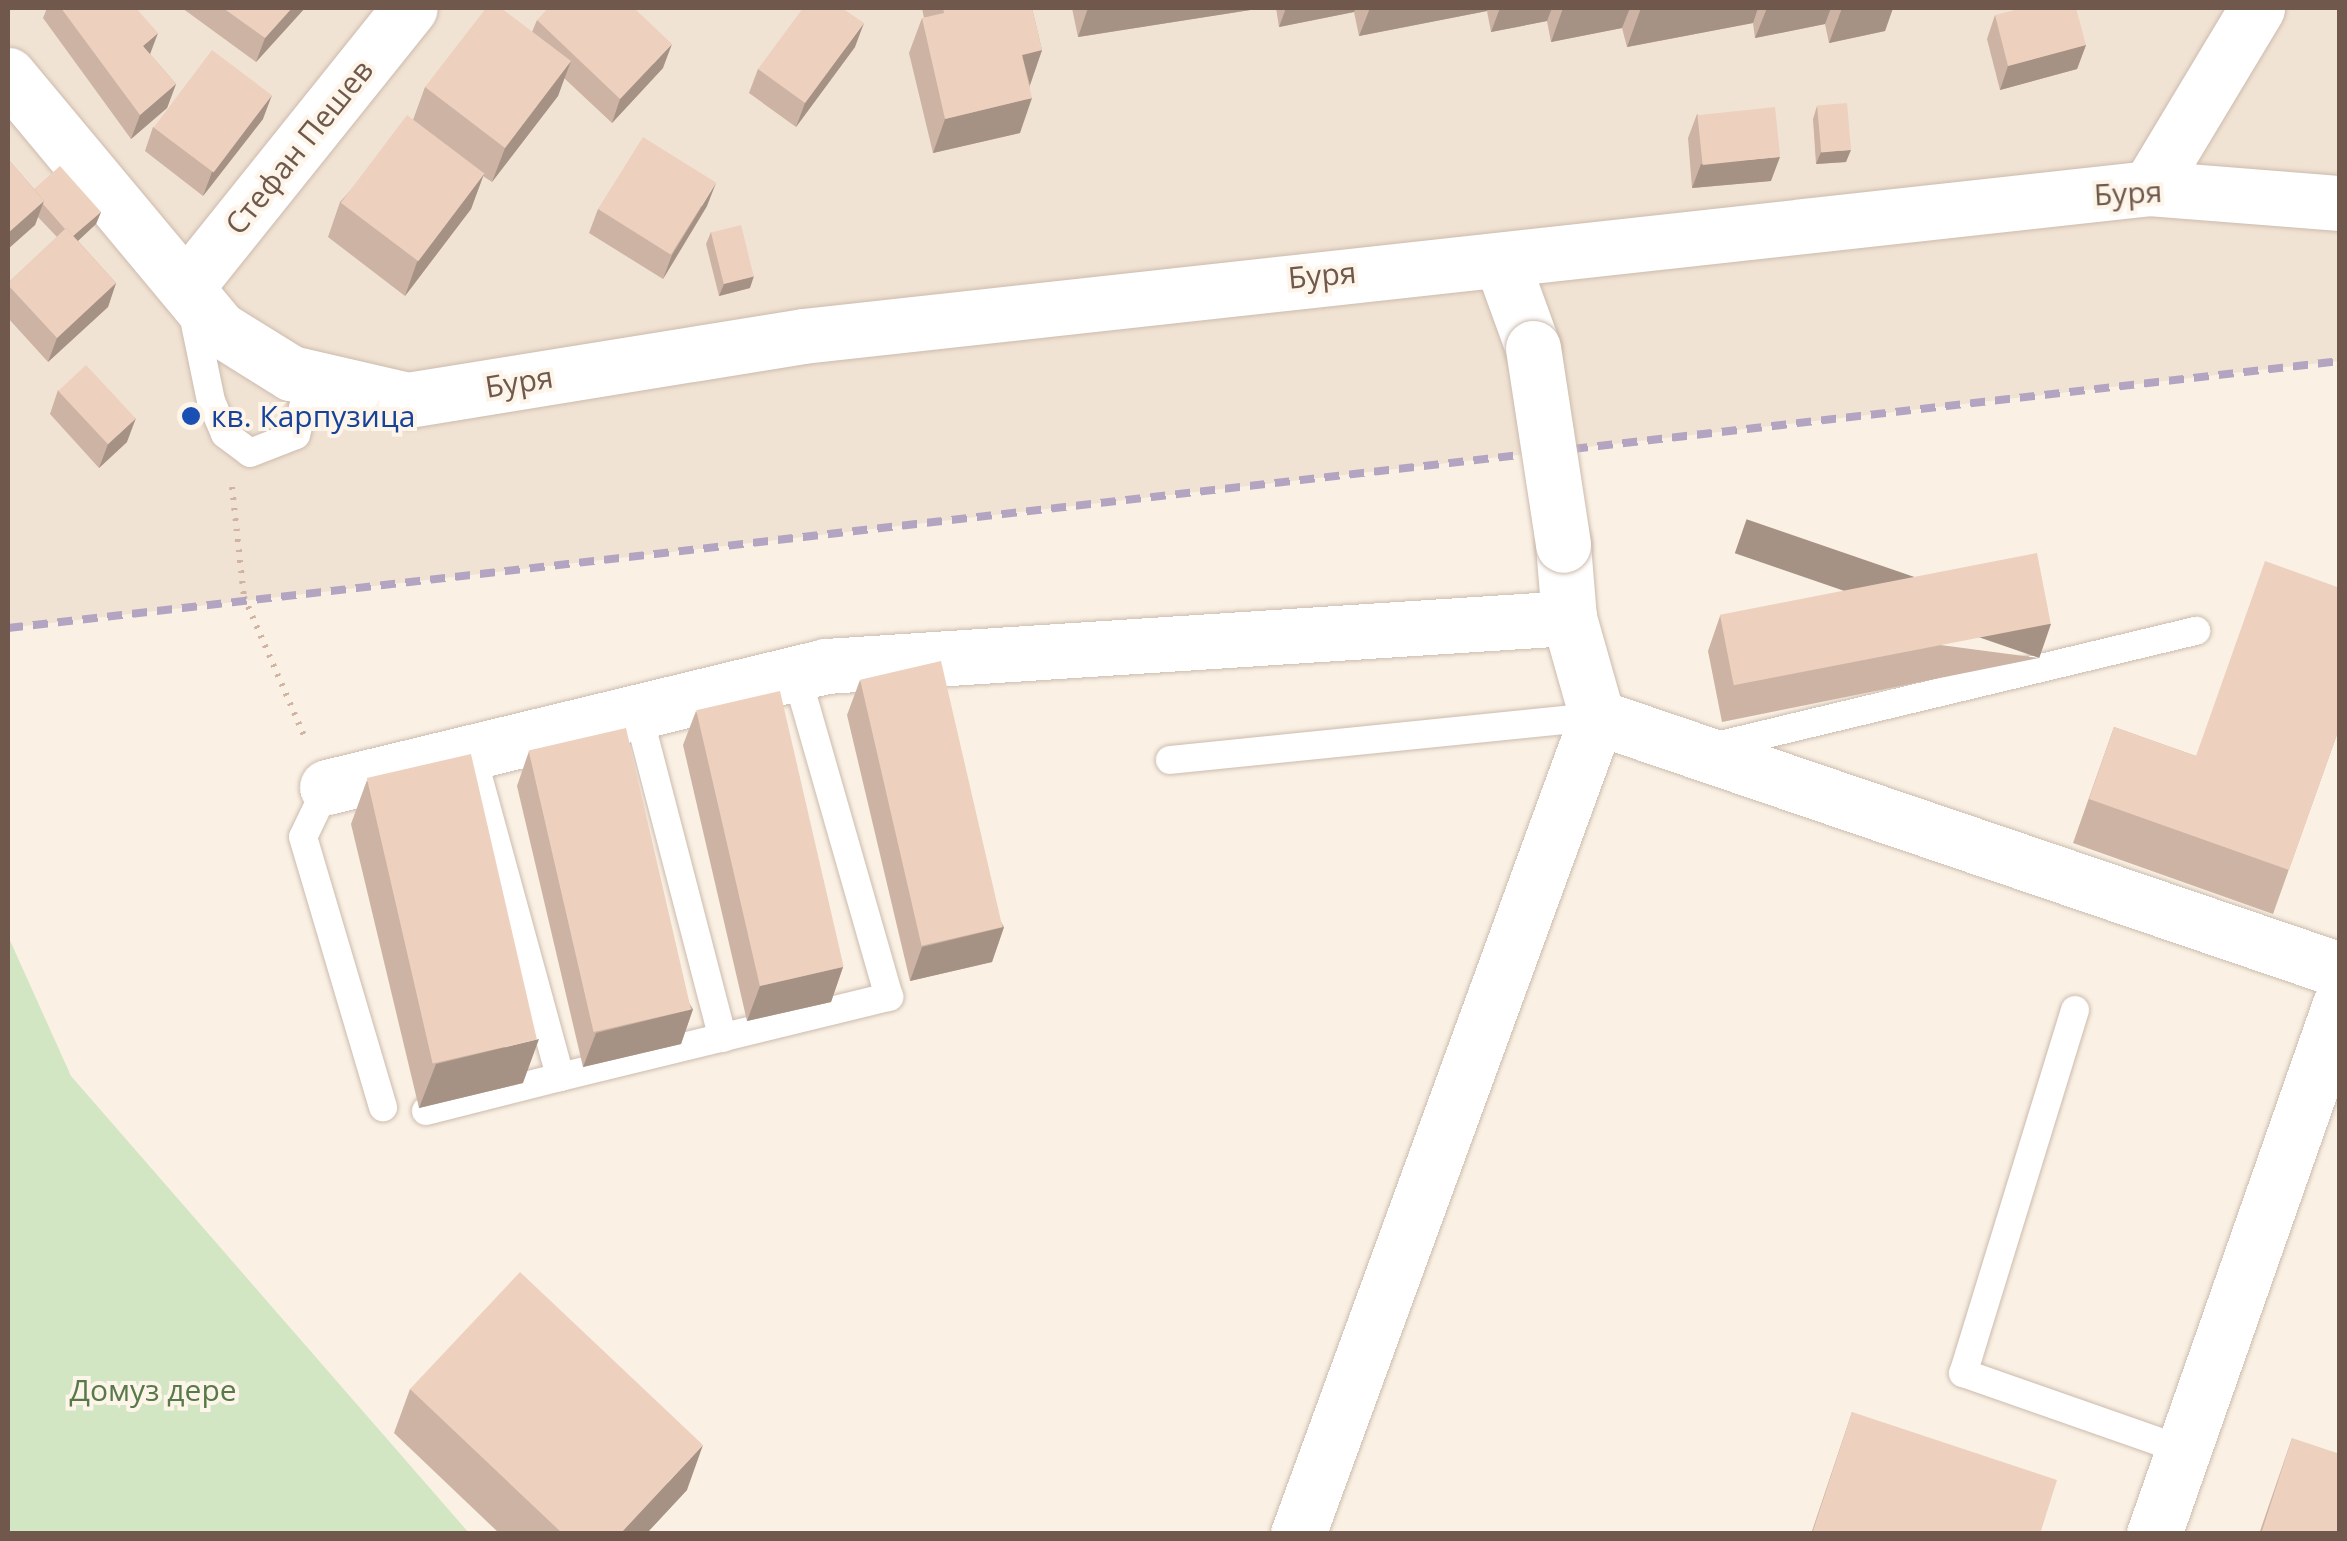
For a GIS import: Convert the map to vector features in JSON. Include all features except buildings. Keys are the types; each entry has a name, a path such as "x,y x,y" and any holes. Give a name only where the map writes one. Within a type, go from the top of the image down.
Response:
{"street":[{"name":"Стефан Пешев","path":"187,286 410,8"},
{"path":"2149,188 2257,8"},
{"name":"Буря","path":"8,74 187,286 256,358 310,380 408,400 802,336 1332,272 1502,264 2149,188 2340,203"},
{"path":"1298,1534 1597,717 1569,618 1563,546 1533,348 1502,264"},
{"path":"327,787 470,747 796,672 1569,618"},
{"path":"1597,717 2340,970"},
{"path":"2154,1534 2340,1004"}],"lane":[{"name":"Буря","path":"187,286 225,434"},
{"path":"225,434 250,453 275,449 296,435 310,380"},
{"path":"1696,751 2196,631"},
{"path":"426,1111 889,997 796,672"},
{"path":"637,709 723,1038"},
{"path":"1170,760 1597,717"},
{"path":"470,747 560,1077"},
{"path":"327,787 303,837 383,1106"},
{"path":"2075,1010 1963,1373 2183,1450"}],"path":[{"path":"225,434 244,597 327,787"}],"shaded area":[{"path":"8,8 2339,8 2339,361 8,628"}],"green space":[{"name":"Домуз дере","path":"8,936 71,1076 469,1533 8,1533"}],"railway":[{"path":"8,628 2340,361"}],"place":[{"name":"кв. Карпузица","path":"191,416"}]}
